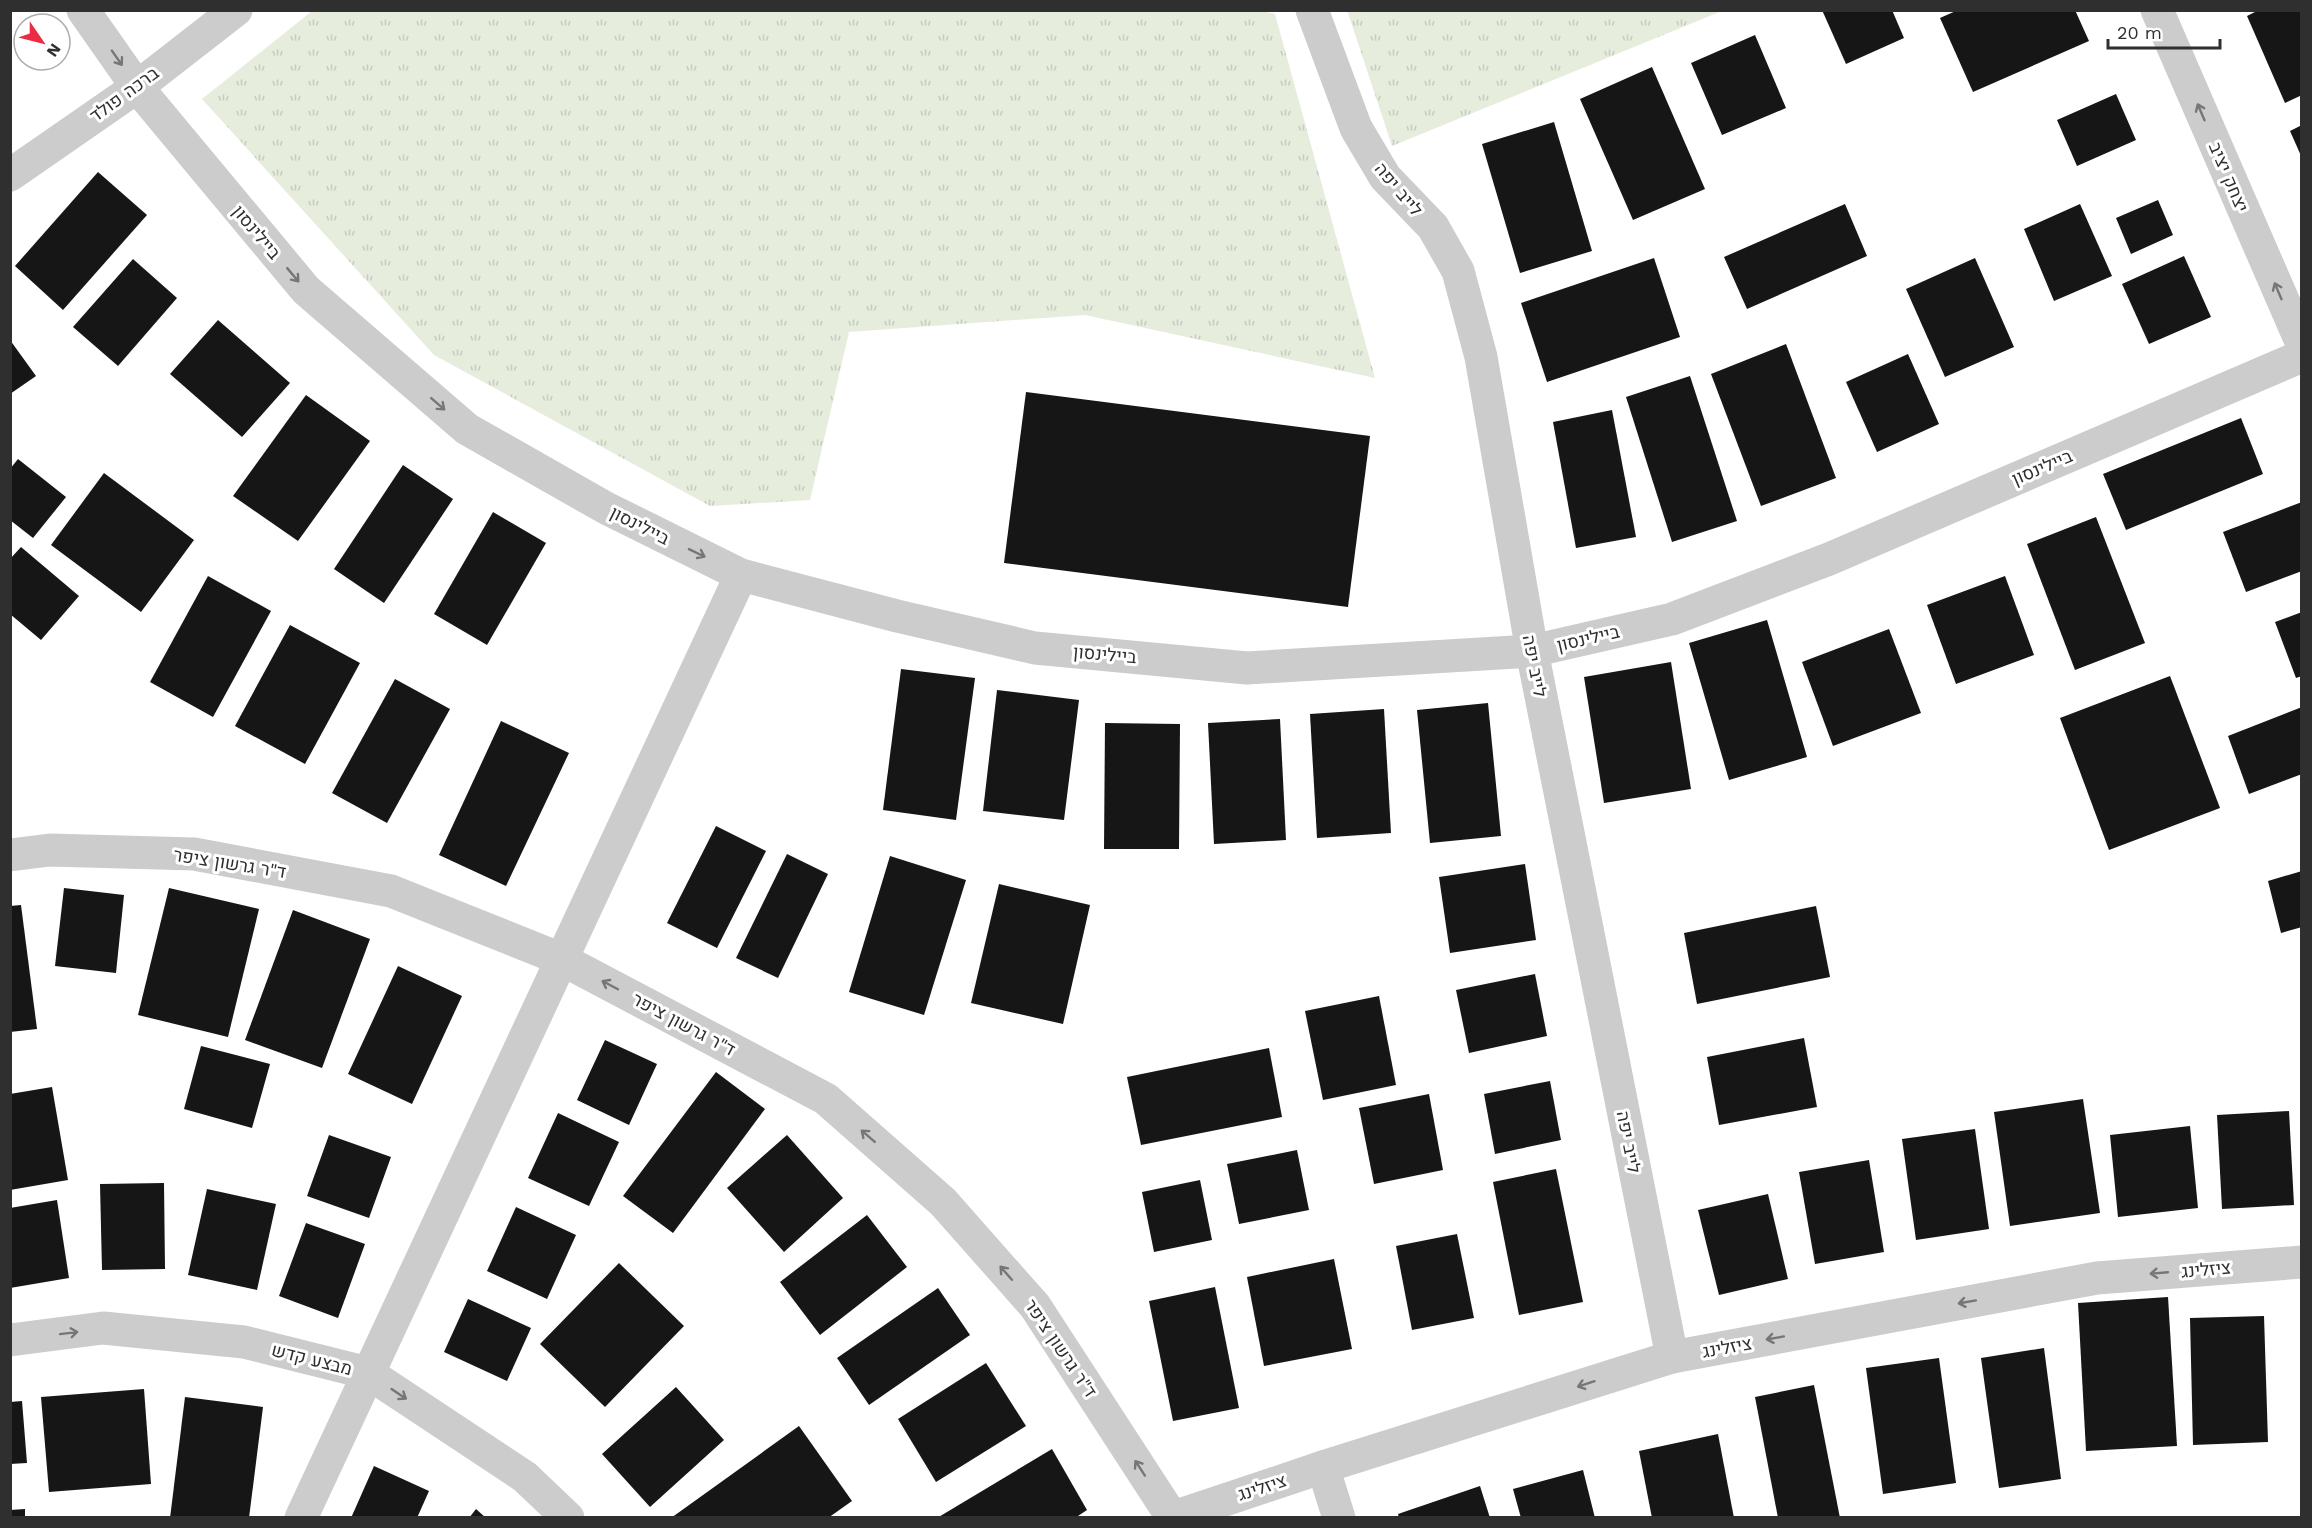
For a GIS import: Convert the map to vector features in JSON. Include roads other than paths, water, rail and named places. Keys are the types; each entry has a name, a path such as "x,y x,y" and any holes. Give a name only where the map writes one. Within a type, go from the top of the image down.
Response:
{"street":[{"name":"ביילינסון","path":"83,10 137,87 306,290 467,429 606,508 741,575 897,616 1035,648 1247,668 1532,651 1672,619 1819,563 2301,356"},
{"name":"ברכה פולד","path":"10,175 137,87 236,10"},
{"name":"לייב יפה","path":"1312,10 1356,128 1385,177 1432,227 1458,271 1481,357 1532,651 1672,1357"},
{"name":"יצחק יציב","path":"2157,10 2301,344"},
{"path":"301,1518 741,575"},
{"name":"ד\"ר גרשון ציפר","path":"10,855 50,850 194,854 390,891 561,959 826,1100 943,1202 1035,1306 1172,1517"},
{"name":"ציזלינג","path":"1172,1517 1672,1357 2097,1278 2301,1262"},
{"name":"מבצע קדש","path":"10,1340 103,1328 244,1342 368,1373 525,1477 568,1518"},
{"path":"1323,1467 1339,1518"}]}
